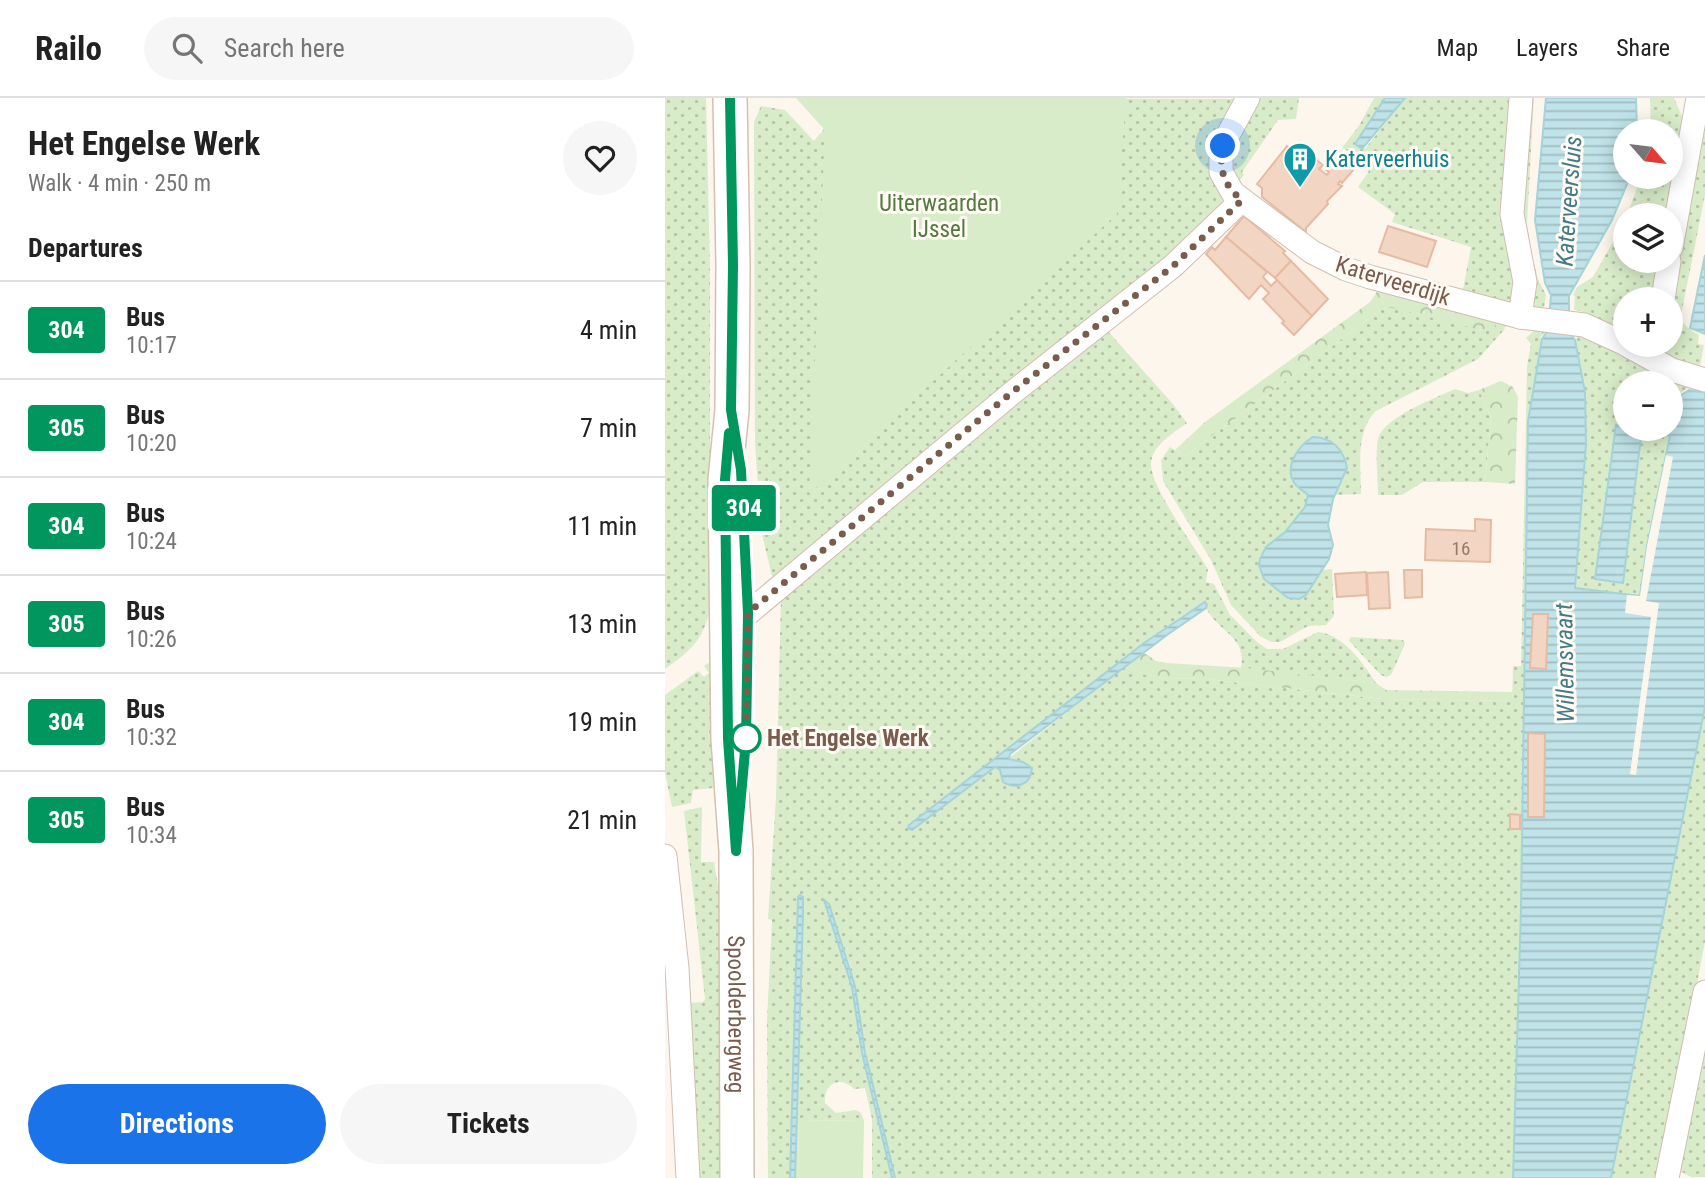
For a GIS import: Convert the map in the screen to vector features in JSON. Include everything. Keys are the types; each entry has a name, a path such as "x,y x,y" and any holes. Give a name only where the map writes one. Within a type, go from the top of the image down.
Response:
{"main road":[{"name":"Spoolderbergweg","path":"730,98 733,265 731,410 741,470 738,622 746,740 736,851 737,1178"}],"street":[{"name":"Katerveerdijk","path":"1248,98 1223,146 1220,161 1227,184 1233,193 1312,252 1346,269 1531,319 1573,323 1613,338"},
{"path":"1521,98 1512,214 1531,319"},
{"path":"1679,203 1699,98"},
{"path":"738,622 1011,393 1173,266 1242,200"},
{"name":"Katerveerdijk","path":"1659,357 1672,370 1702,379"},
{"path":"665,856 677,968 688,1178"},
{"path":"1667,1178 1705,992"}],"green space":[{"path":"665,98 706,98 710,270 710,609 704,629 694,644 665,669"},
{"name":"Uiterwaarden IJssel","path":"796,98 1126,98 1117,214 809,494 825,130"},
{"path":"797,98 1235,99 1226,200 1191,238 776,576 772,576 761,530 755,443 754,122 761,106 785,110 814,141 824,129"},
{"path":"1254,98 1299,98 1296,119 1278,120 1236,185 1228,165"},
{"path":"1374,98 1385,98 1356,143 1365,149 1405,98 1516,98 1517,264 1514,303 1484,300 1478,293 1463,289 1471,247 1392,222 1395,214 1358,187 1369,171 1355,158 1357,156 1342,148 1360,124"},
{"path":"1526,98 1534,98 1527,223 1538,279 1546,295 1543,314 1532,312 1517,212"},
{"path":"1650,98 1674,98 1688,130 1683,155 1683,119 1651,119"},
{"path":"1705,98 1705,195 1683,305 1683,287 1673,287 1675,273 1683,273 1683,228"},
{"path":"1637,189 1676,189 1673,203 1631,203"},
{"path":"1613,242 1613,273 1660,273 1658,287 1613,287 1613,329 1580,317 1581,311 1574,310 1573,295 1577,287 1593,277"},
{"path":"1380,287 1493,318 1497,323 1493,329 1481,330 1392,308 1382,309 1185,456 1175,450 1205,422 1370,302"},
{"path":"1382,309 1508,321 1504,330 1478,359 1376,411 1369,419 1362,439 1361,494 1335,495 1346,463 1340,450 1333,444 1323,437 1300,447 1291,468 1297,484 1308,495 1307,501 1295,521 1272,542 1299,599 1306,595 1323,570 1332,569 1334,616 1326,625 1308,626 1280,642 1271,642 1260,636 1231,605 1211,560 1163,481 1161,460 1170,447 1185,456"},
{"path":"1683,322 1699,335 1698,344 1704,345 1699,372 1670,357 1683,357"},
{"path":"1106,329 1187,423 1156,450 1151,463 1152,473 1165,500 1208,569 1206,582 1214,584 1230,615 1267,649 1283,649 1318,632 1336,638 1351,651 1376,683 1241,668 1242,657 1236,641 1211,616 1206,608 1207,604 1185,614 1144,643 909,825 912,830 995,767 1000,770 1001,775 1023,762 1009,758 1128,664 1143,674 1161,678 1206,679 1383,699 1512,701 1513,666 1521,666 1527,366 1531,344 1526,338 1536,329 1546,330 1540,338 1542,339 1528,421 1521,908 1513,1178 895,1178 873,1088 850,966 827,901 824,902 852,987 862,1053 892,1178 872,1178 872,1119 865,1088 854,1089 844,1082 839,1082 827,1090 825,1103 836,1113 856,1110 861,1113 864,1121 799,1120 798,1178 795,1178 803,897 798,897 790,1178 768,1178 767,1021 772,920 768,919 776,798 781,598"},
{"path":"1572,329 1613,348 1613,357 1631,357 1661,371 1613,371 1613,441 1617,441 1623,583 1641,441 1670,441 1647,546 1640,597 1575,588 1586,444 1585,392 1575,340 1577,338"},
{"path":"1501,381 1513,387 1518,397 1515,484 1485,482 1491,418 1479,390"},
{"path":"1683,381 1699,389 1689,387 1683,391"},
{"path":"1455,389 1468,393 1479,390 1491,418 1485,482 1423,482 1402,495 1378,495 1377,445 1382,431 1389,423 1411,409"},
{"path":"1351,637 1403,640 1405,644 1391,675 1381,675 1351,643"},
{"path":"1143,652 1156,661 1167,663 1247,668 1376,683 1386,690 1512,692 1512,701 1383,699 1206,679 1161,678 1143,674 1128,664"},
{"path":"713,660 722,696 713,788 693,790 691,803 672,807 665,773 665,695 698,671 704,677 709,673 704,666"},
{"path":"1705,707 1705,942 1659,1178 1611,1178"},
{"path":"702,807 701,862 714,862 724,922 725,1178 696,1178 688,1003 703,1002 705,999 684,811"},
{"path":"1705,1032 1705,1177 1691,1177 1680,1171"},
{"path":"799,1120 864,1121 863,1178 798,1178"}],"water":[{"path":"1385,98 1405,98 1362,149 1355,144"},
{"path":"1546,98 1636,98 1637,119 1613,119 1613,189 1625,189 1619,203 1613,203 1612,220 1569,296 1569,330 1575,340 1585,392 1586,444 1575,588 1640,596 1647,546 1669,441 1683,441 1683,394 1689,390 1702,392 1705,376 1705,707 1611,1178 1513,1178 1521,908 1528,421 1542,339 1548,330 1551,295 1545,283 1535,220"},
{"path":"1705,255 1705,334 1690,328"},
{"path":"1313,437 1336,445 1347,468 1333,499 1328,525 1333,545 1329,559 1306,595 1299,599 1288,598 1264,579 1259,565 1266,547 1285,532 1305,507 1308,495 1295,484 1291,464 1302,446"},
{"path":"1614,441 1641,441 1623,583 1595,579"},
{"path":"1205,602 1206,608 1010,754 1009,759 1023,762 1032,768 1026,782 1013,786 1003,782 1000,770 995,767 912,830 908,828 1144,643"},
{"path":"798,897 803,897 803,914 795,1178 790,1178"},
{"path":"824,900 829,904 855,986 865,1052 895,1178 892,1178 862,1053 852,987"}],"pier":[{"path":"1666,455 1673,457 1646,601 1659,603 1636,775 1630,774 1651,617 1625,613 1627,595 1640,596 1647,546"}],"building":[{"name":"Katerveerhuis","path":"1287,146 1292,151 1302,149 1323,165 1319,169 1327,175 1329,172 1326,170 1339,155 1355,168 1342,183 1340,181 1338,184 1342,186 1327,201 1328,204 1306,228 1306,232 1262,197 1262,188 1257,184"},
{"path":"1244,216 1285,251 1283,253 1291,261 1275,278 1226,237"},
{"path":"1388,226 1436,241 1427,267 1379,252"},
{"path":"1226,237 1267,272 1263,277 1271,286 1277,280 1312,316 1294,335 1263,299 1269,293 1261,285 1249,299 1206,254 1212,247 1215,250"},
{"path":"1291,261 1328,299 1312,316 1275,278"},
{"path":"1475,519 1491,520 1490,562 1425,560 1426,529 1475,531"},
{"path":"1404,570 1422,570 1422,597 1405,598"},
{"path":"1366,572 1367,595 1337,597 1335,574"},
{"path":"1388,572 1390,608 1369,609 1367,573"},
{"path":"1533,614 1548,614 1546,669 1530,668"},
{"path":"1528,733 1545,734 1544,817 1528,817"},
{"path":"1510,814 1520,815 1520,829 1510,829"}],"bus line":[{"name":"304","path":"729,433 725,480 728,739 736,851 746,740 748,613 741,470 731,410 733,265 730,98"}],"place":[{"name":"Katerveerhuis","path":"1300,189"},
{"name":"Het Engelse Werk","path":"746,738"}],"route":[{"path":"746,738 748,613 1011,393 1173,266 1242,200 1233,193 1221,172 1223,146"}],"water label":[{"name":"Katerveersluis","path":"1569,201"},
{"name":"Willemsvaart","path":"1565,663"}]}
